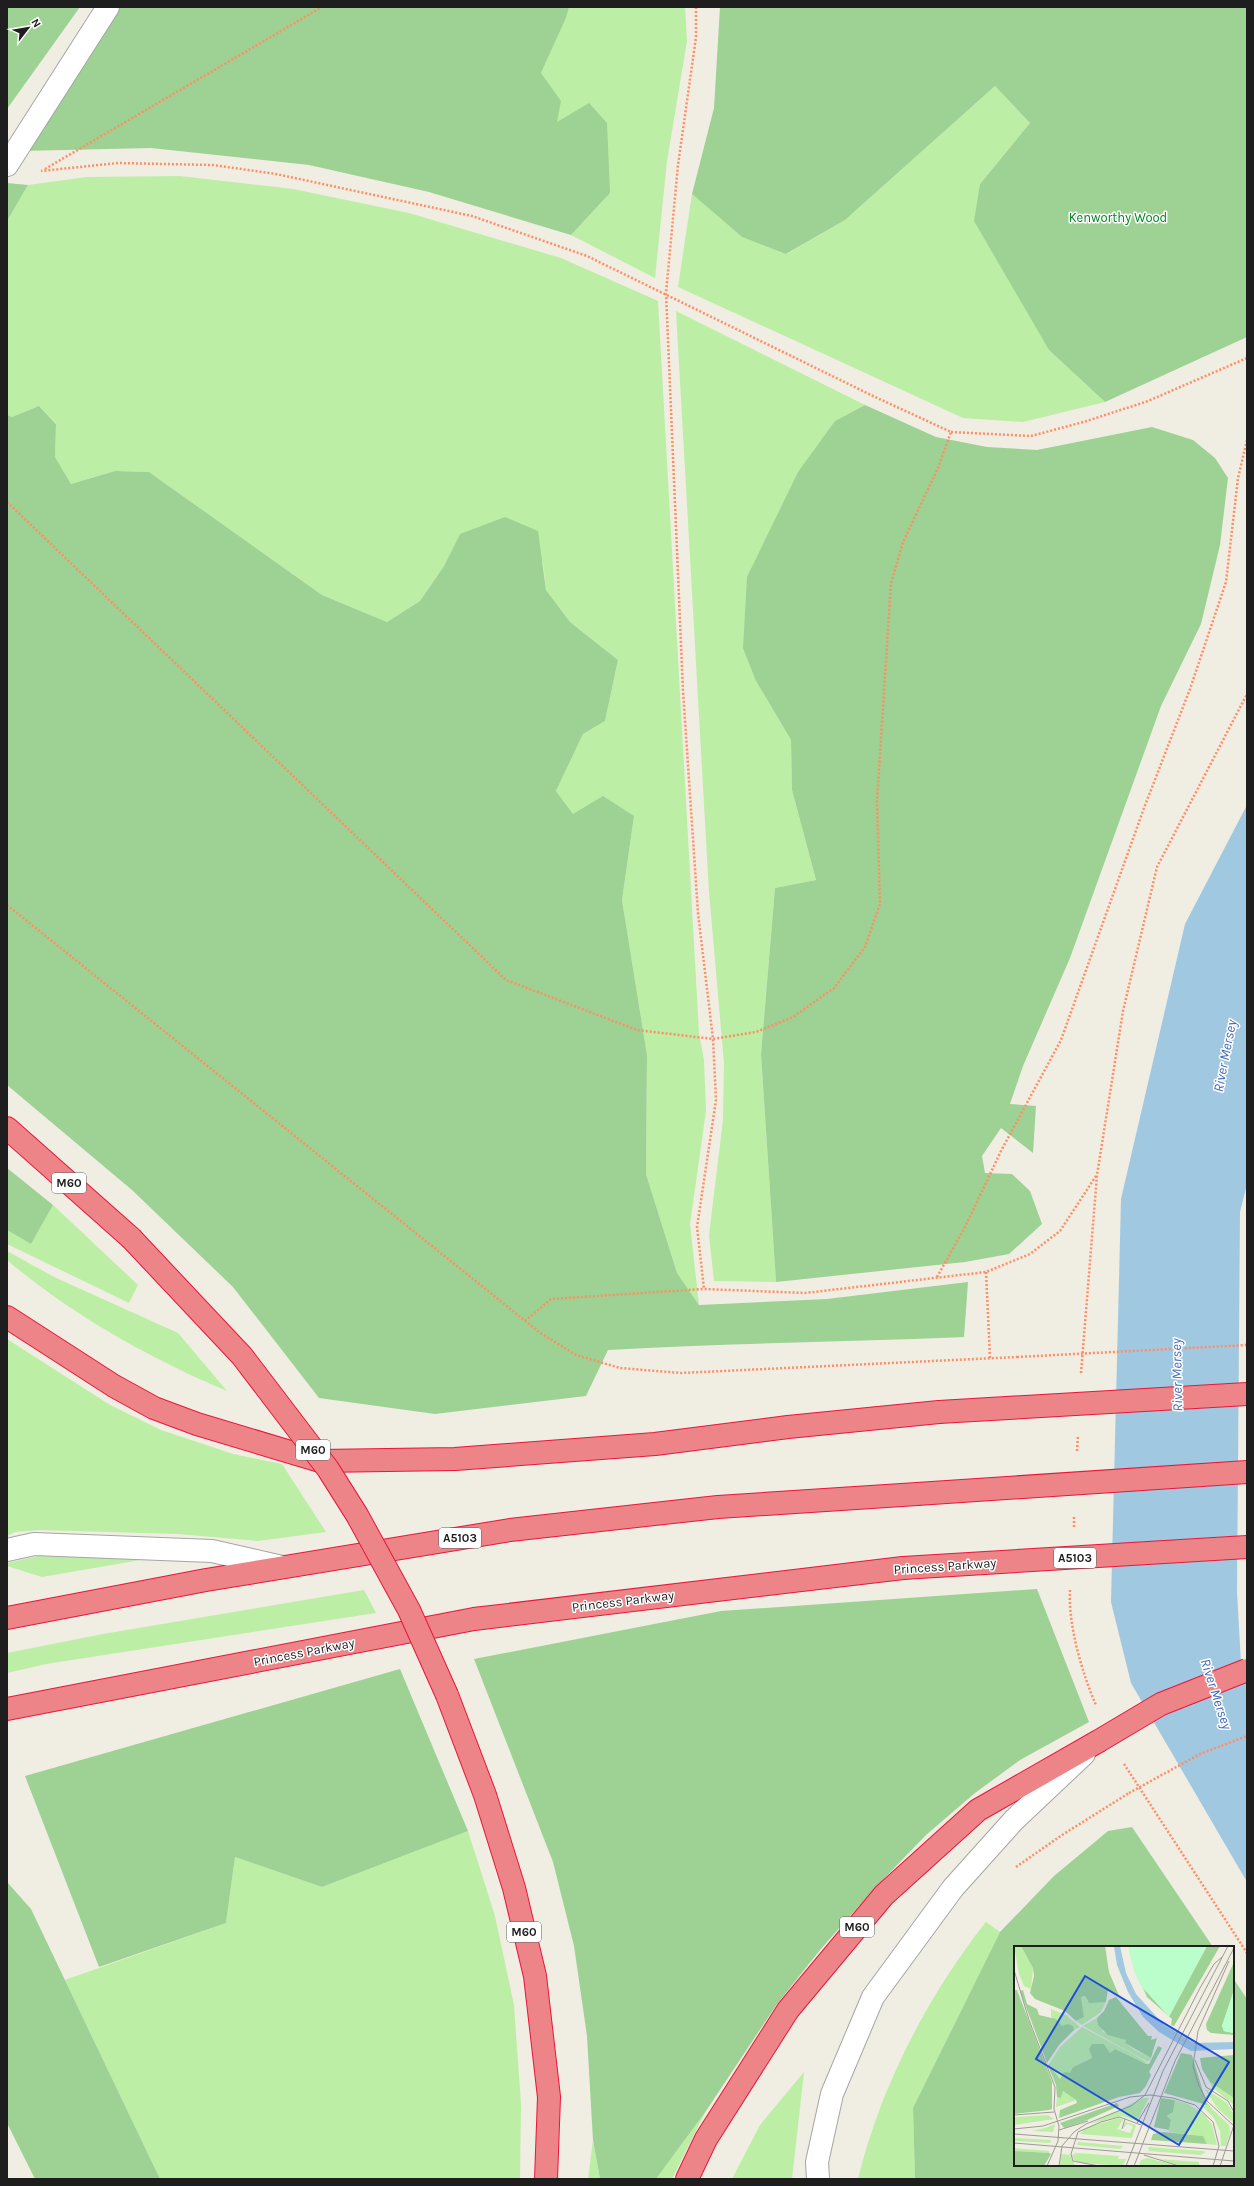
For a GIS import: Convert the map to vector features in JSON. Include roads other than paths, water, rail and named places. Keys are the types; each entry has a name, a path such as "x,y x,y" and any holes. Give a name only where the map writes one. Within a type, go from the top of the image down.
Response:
{"highway":[{"name":"M60","path":"7,1128 131,1238 242,1356 328,1469 357,1515 409,1610 447,1695 485,1795 514,1888 535,1976 548,2097 546,2179"},
{"path":"7,1317 114,1386 154,1408 197,1424 320,1461 455,1459 648,1444 788,1427 939,1412 1247,1394"},
{"name":"A5103","path":"7,1618 282,1567 526,1529 718,1507 1247,1472"},
{"name":"Princess Parkway","path":"7,1709 474,1619 903,1568 1247,1547"},
{"path":"1097,1742 1162,1704 1247,1670"},
{"name":"M60","path":"687,2179 706,2139 788,2010 884,1895 978,1810 1097,1742"}],"lane":[{"path":"7,165 108,7"},
{"path":"7,1550 34,1544 212,1551 282,1567"},
{"path":"818,2179 817,2162 832,2094 873,1997 953,1888 1014,1820 1097,1742"}],"water":[{"name":"River Mersey","path":"1247,805 1247,1184 1240,1212 1237,1592 1241,1663 1247,1675 1247,1882 1131,1683 1111,1602 1121,1199 1185,924"}],"park label":[{"name":"Kenworthy Wood","path":"1118,217"}]}
